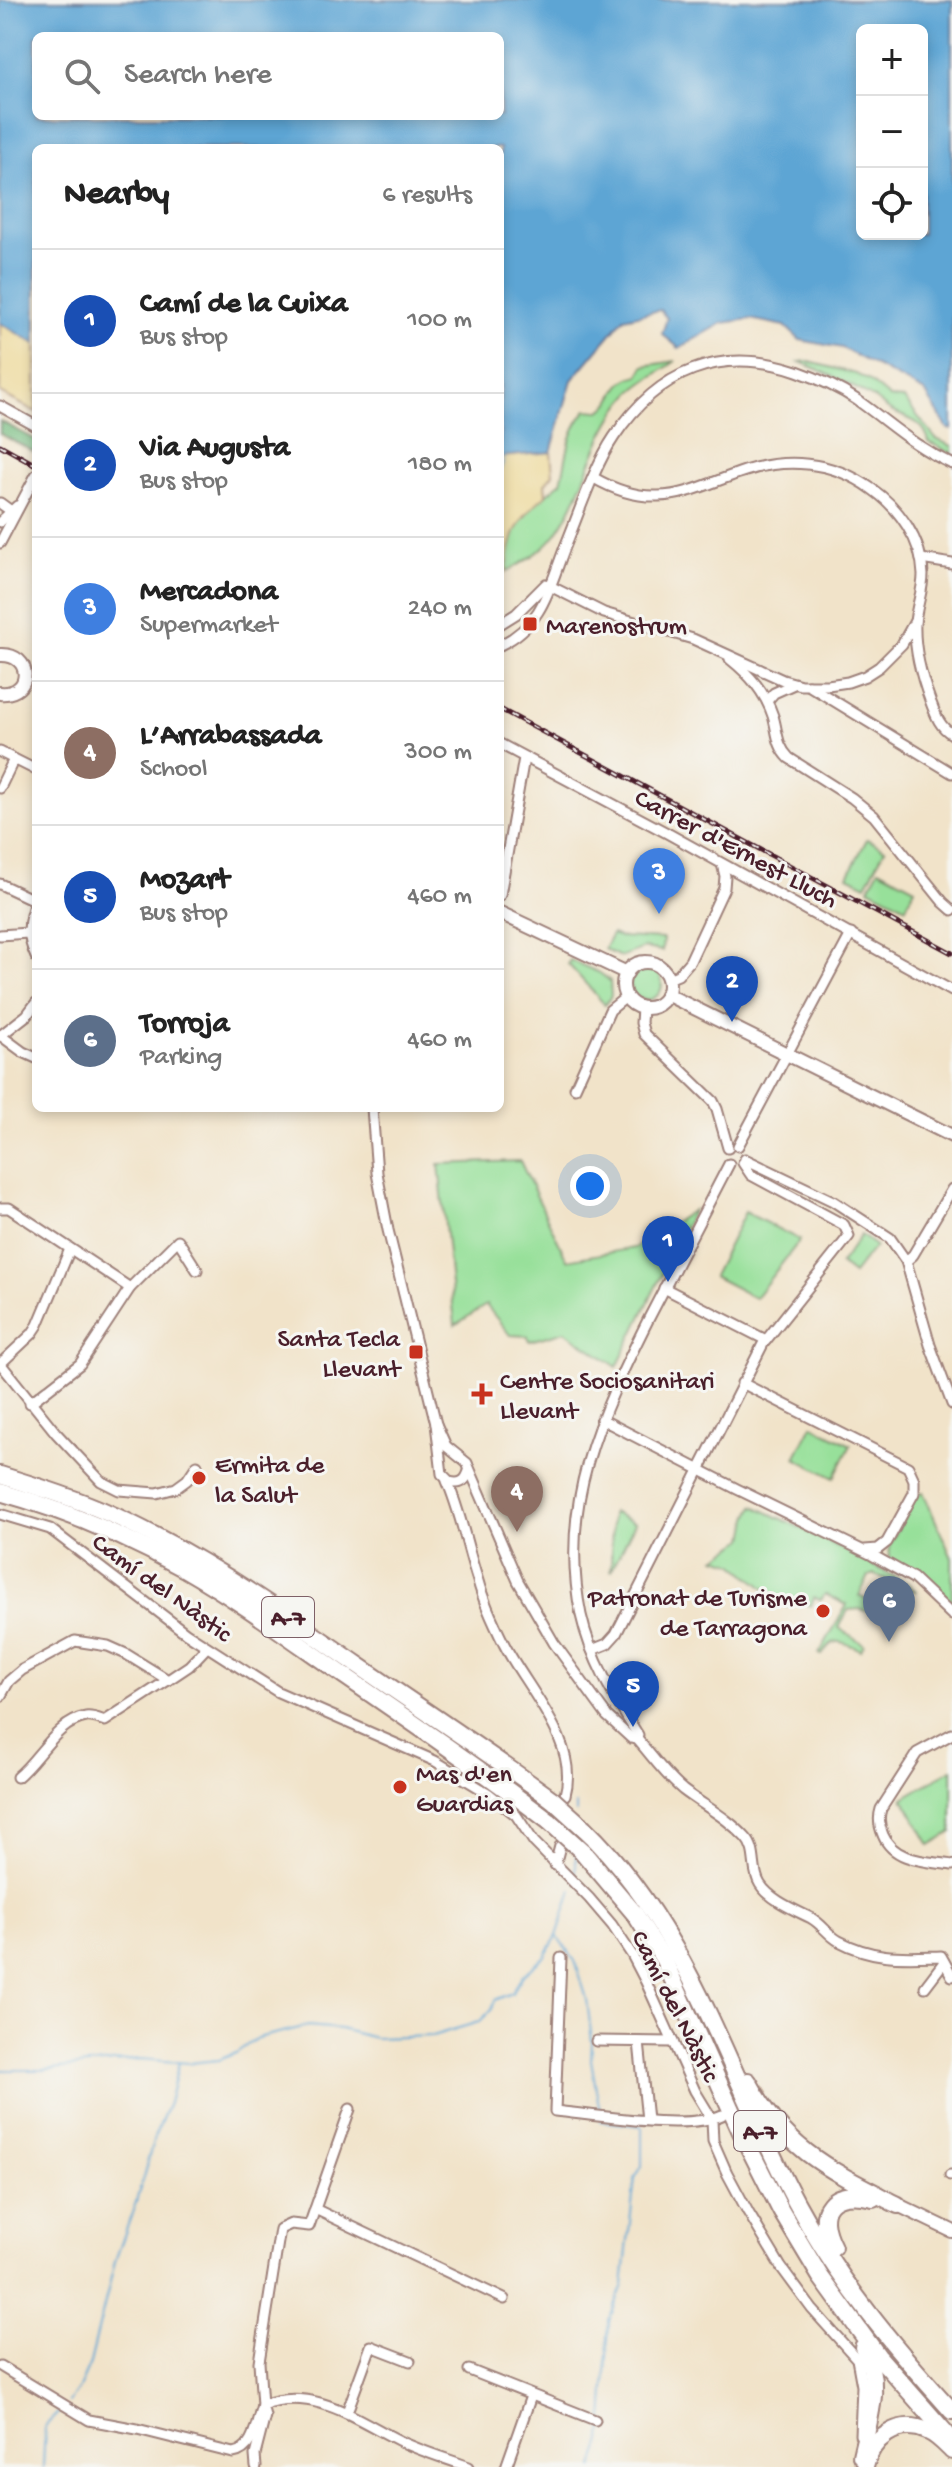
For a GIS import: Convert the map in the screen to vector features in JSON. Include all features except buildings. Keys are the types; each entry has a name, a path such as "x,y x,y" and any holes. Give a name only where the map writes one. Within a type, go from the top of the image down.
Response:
{"highway":[{"name":"A-7","path":"0,1475 112,1515 194,1557 245,1588 495,1759 559,1798 649,1904 701,1994 758,2126 797,2203 835,2267 866,2311 952,2411"},
{"name":"A-7","path":"0,1492 41,1503 101,1527 187,1570 437,1740 550,1822 582,1851 635,1914 664,1960 741,2132 781,2211 830,2291 878,2356 952,2440"},
{"path":"701,1994 755,2095 784,2134 827,2169 898,2205"},
{"path":"894,2344 884,2324 841,2262 824,2222 830,2204 836,2198 849,2194 898,2205"},
{"path":"830,2291 837,2312 864,2349 875,2380 861,2463"},
{"path":"861,2463 876,2441 900,2428 926,2430 952,2451"}],"main road":[{"path":"0,655 12,656 20,661 30,681 15,691 0,693"},
{"path":"504,915 627,973"},
{"path":"651,963 661,968 668,979 666,994 655,1006 642,1008 626,997 623,986 627,973 637,964 651,963"},
{"path":"666,994 952,1136"},
{"path":"898,2205 952,2231"}],"street":[{"path":"504,643 531,622 546,600 566,544 613,439 649,394 665,382 697,368 747,360 794,370 856,400 920,448 952,464"},
{"path":"0,406 32,422"},
{"path":"594,478 622,491 655,497 687,491 760,467 803,463 832,468 866,484 888,502 910,531 921,559 922,588 915,621 917,651 922,679 938,719 943,728 952,734"},
{"path":"0,543 32,483"},
{"path":"0,522 23,501"},
{"path":"0,503 11,511"},
{"path":"921,559 952,564"},
{"path":"504,621 549,585"},
{"path":"549,585 604,613 693,639 794,684 848,682 865,676 902,644 915,621"},
{"path":"520,610 531,622"},
{"path":"719,651 749,675 767,701 782,752 874,816 952,910"},
{"path":"767,701 774,693 794,684"},
{"path":"808,685 952,773"},
{"name":"Carrer d'Ernest Lluch","path":"504,746 952,991"},
{"path":"0,752 32,768"},
{"path":"504,872 524,758"},
{"path":"0,788 14,759"},
{"path":"668,979 678,975 690,961 724,888 722,864"},
{"path":"724,888 737,879 747,877"},
{"path":"0,884 32,899"},
{"path":"32,909 28,933 32,945"},
{"path":"0,935 28,933"},
{"path":"744,1161 736,1166 729,1164 725,1156 788,1054 851,934"},
{"path":"575,1088 610,1010 626,997"},
{"path":"32,1008 0,1035 32,1056"},
{"path":"592,1650 607,1644 616,1634 766,1340 849,1236 844,1225 751,1175 744,1161 745,1152 733,1147 713,1101 644,1034 641,1029 642,1008"},
{"path":"372,1112 377,1173 436,1424 442,1474 455,1500 478,1583 494,1624 553,1722 568,1776 559,1798"},
{"path":"744,1161 833,1201 890,1238 906,1261 930,1345 952,1404"},
{"path":"637,1739 638,1735 609,1690 581,1616 576,1580 580,1494 601,1419 664,1288 729,1164"},
{"path":"906,1261 913,1255 952,1189"},
{"path":"0,1208 9,1208 130,1288"},
{"path":"30,1403 80,1364 130,1288 178,1240 197,1270"},
{"path":"70,1249 38,1325 0,1364 80,1462 101,1481 119,1490 157,1493 176,1488 187,1480 197,1465"},
{"path":"664,1288 766,1340"},
{"path":"742,1383 908,1467 914,1480 914,1493 896,1527 887,1542 878,1549 862,1550"},
{"path":"601,1419 913,1578 952,1615"},
{"path":"436,1424 446,1446 464,1460 465,1477 455,1500"},
{"path":"442,1467 449,1458 457,1456"},
{"path":"447,1481 454,1483 465,1477"},
{"path":"465,1477 476,1489 518,1581 554,1643 607,1716 631,1738 637,1739 680,1788 720,1815 748,1840 752,1846 758,1881 763,1889 785,1905 818,1922 836,1939 851,1947 886,1957 941,1956 952,1976"},
{"name":"Camí del Nàstic","path":"0,1514 50,1529 207,1647 278,1692 435,1761 488,1793 516,1815 534,1842 589,1898 625,1945 646,1982 695,2091 717,2117 713,2141 748,2212 781,2267 812,2309 857,2359 862,2386 861,2463"},
{"path":"0,1697 9,1681 22,1670 75,1641 108,1646 168,1680"},
{"path":"17,1777 30,1767 66,1725 88,1716 105,1721 189,1666 207,1647"},
{"path":"952,1734 917,1753 879,1817 884,1838 891,1849 901,1856 952,1865"},
{"path":"555,1865 560,1846"},
{"path":"561,1958 555,2111 647,2120 717,2117"},
{"path":"925,1987 944,1962"},
{"path":"596,2041 673,2042"},
{"path":"639,2042 647,2120"},
{"path":"256,2467 255,2455 265,2416 259,2362 280,2229 291,2224 309,2226 350,2109"},
{"path":"315,2209 504,2299"},
{"path":"347,2412 371,2346 410,2361"},
{"path":"0,2366 89,2420 233,2453 242,2452 250,2443 262,2405"},
{"path":"469,2370 595,2420"},
{"path":"506,2467 531,2396"},
{"path":"262,2405 275,2400 304,2398 347,2412 400,2441 469,2467"}],"green space":[{"path":"676,361 631,393 618,409 555,535 539,552 506,572 513,531 535,504 561,482 569,444 580,418 587,410 600,411 605,408 623,382 639,375 644,366"},
{"path":"800,362 856,374 890,398 904,399 936,439 952,446 952,454 929,442 916,422 890,411 846,383"},
{"path":"0,421 32,438 32,451 0,434"},
{"path":"867,839 885,849 866,885 848,876"},
{"path":"879,869 915,888 906,907 869,888"},
{"path":"612,934 663,939 662,951 644,948 620,957 604,949"},
{"path":"570,960 600,973 610,981 611,996 605,1005 568,964"},
{"path":"646,968 657,973 662,984 657,995 646,1000 635,995 630,984 635,973"},
{"path":"520,1161 567,1260 634,1248 693,1210 617,1367 565,1331 530,1341 528,1336 510,1335 486,1305 455,1325 439,1164"},
{"path":"745,1212 800,1240 755,1298 713,1276"},
{"path":"861,1235 875,1246 853,1274 840,1264"},
{"path":"812,1425 851,1445 834,1478 795,1458"},
{"path":"923,1492 952,1558 952,1607 920,1576 890,1559 889,1546 916,1495"},
{"path":"754,1506 814,1534 908,1584 917,1592 874,1574 869,1576 859,1596 884,1609 881,1616 860,1609 848,1610 839,1628 864,1644 861,1650 834,1642 822,1655 819,1654 847,1605 825,1594 821,1600 814,1598 811,1606 790,1597 787,1607 733,1563 716,1558 745,1539"},
{"path":"612,1512 635,1523 611,1571"},
{"path":"952,1769 952,1832 930,1845 903,1798"}],"sand":[{"path":"0,323 32,342 32,410 0,393"},
{"path":"551,452 553,474 545,484 546,495 528,512 517,529 504,572 504,457"}],"water":[{"path":"0,0 952,0 952,430 948,429 925,392 842,348 800,340 785,326 750,319 723,323 679,348 662,334 667,318 660,310 624,318 572,380 551,452 504,457 504,144 32,144 32,342 0,323"}],"waterway":[{"path":"576,1805 576,1812"},
{"path":"576,1855 576,1873"},
{"path":"0,2070 44,2070 140,2059 189,2063 218,2060 236,2053 257,2038 308,2026 340,2029 375,2038 432,2036 479,2022 492,2009 495,2000 512,1993 523,1975 545,1956 557,1936 572,1890"},
{"path":"557,1936 575,1961 587,1999 591,2060 600,2112"},
{"path":"69,2402 90,2363 115,2261 155,2135 169,2103 179,2062"},
{"path":"594,2467 602,2441 609,2321 623,2285 635,2178 642,2166 642,2126 600,2121"},
{"path":"43,2467 45,2426 61,2410"}],"tunnel":[{"path":"728,2111 765,2088"}],"railway":[{"path":"0,445 32,463"},
{"path":"504,711 952,953"}],"place":[{"name":"Marenostrum","path":"530,624"},
{"name":"Mercadona","path":"659,914"},
{"name":"Via Augusta","path":"732,1022"},
{"name":"Camí de la Cuixa","path":"668,1282"},
{"name":"Santa Tecla Llevant","path":"416,1352"},
{"name":"Centre Sociosanitari Llevant","path":"482,1394"},
{"name":"Ermita de la Salut","path":"199,1478"},
{"name":"L’Arrabassada","path":"517,1532"},
{"name":"Patronat de Turisme de Tarragona","path":"823,1611"},
{"name":"Torroja","path":"889,1642"},
{"name":"Mozart","path":"633,1727"},
{"name":"Mas d'en Guardias","path":"400,1787"}]}
